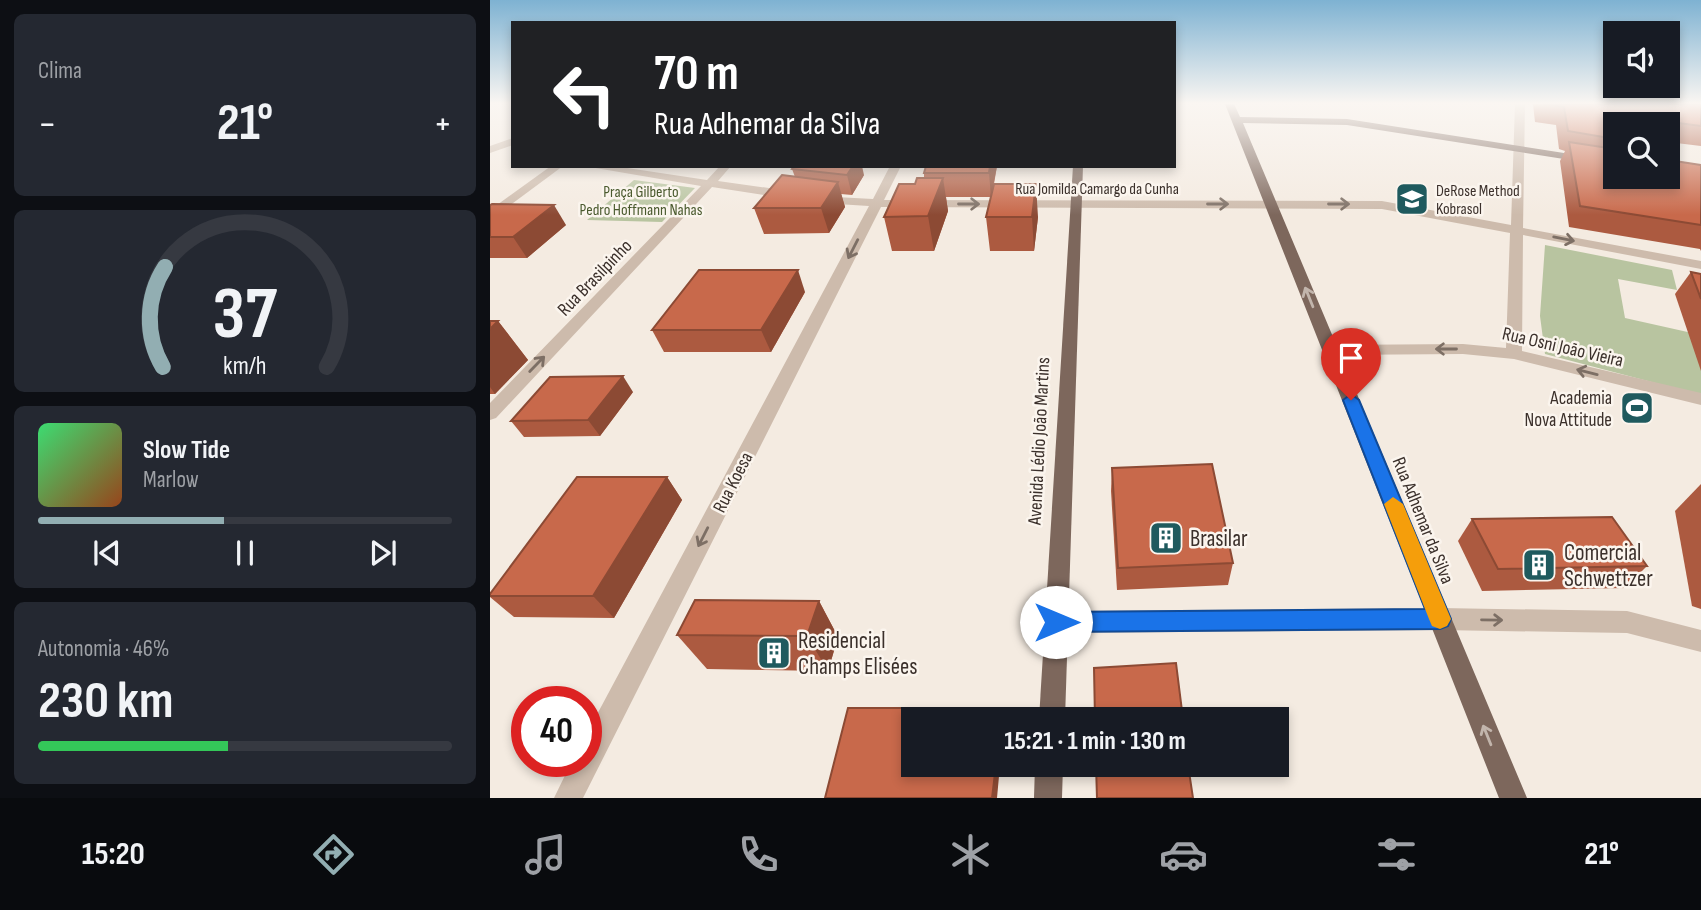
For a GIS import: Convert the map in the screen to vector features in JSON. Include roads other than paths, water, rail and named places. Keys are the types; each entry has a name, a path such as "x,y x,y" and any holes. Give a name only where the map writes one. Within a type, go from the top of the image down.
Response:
{"main road":[{"name":"Rua Adhemar da Silva","path":"1246,141 1513,798"},
{"path":"1469,141 1603,162"},
{"name":"Avenida Lédio João Martins","path":"1052,707 1078,168"},
{"path":"1048,798 1049,777"}],"street":[{"path":"1514,354 1518,141"},
{"path":"490,150 511,142"},
{"path":"490,150 511,154"},
{"path":"490,216 555,168"},
{"name":"Rua Jomilda Camargo da Cunha","path":"603,168 876,204 1382,205 1701,265"},
{"name":"Rua Brasilpinho","path":"490,414 724,168"},
{"name":"Rua Koesa","path":"568,798 895,168"},
{"name":"Rua Osni João Vieira","path":"1330,350 1464,349 1514,354 1701,399"},
{"path":"1056,622 1440,619 1627,622 1701,641"}],"place":[{"name":"DeRose Method Kobrasol","path":"1412,199"},
{"name":"Academia Nova Attitude","path":"1637,408"},
{"name":"Brasilar","path":"1166,538"},
{"name":"Comercial Schwettzer","path":"1539,565"},
{"name":"Residencial Champs Elisées","path":"774,653"}],"park label":[{"name":"Praça Gilberto Pedro Hoffmann Nahas","path":"641,200"}]}
